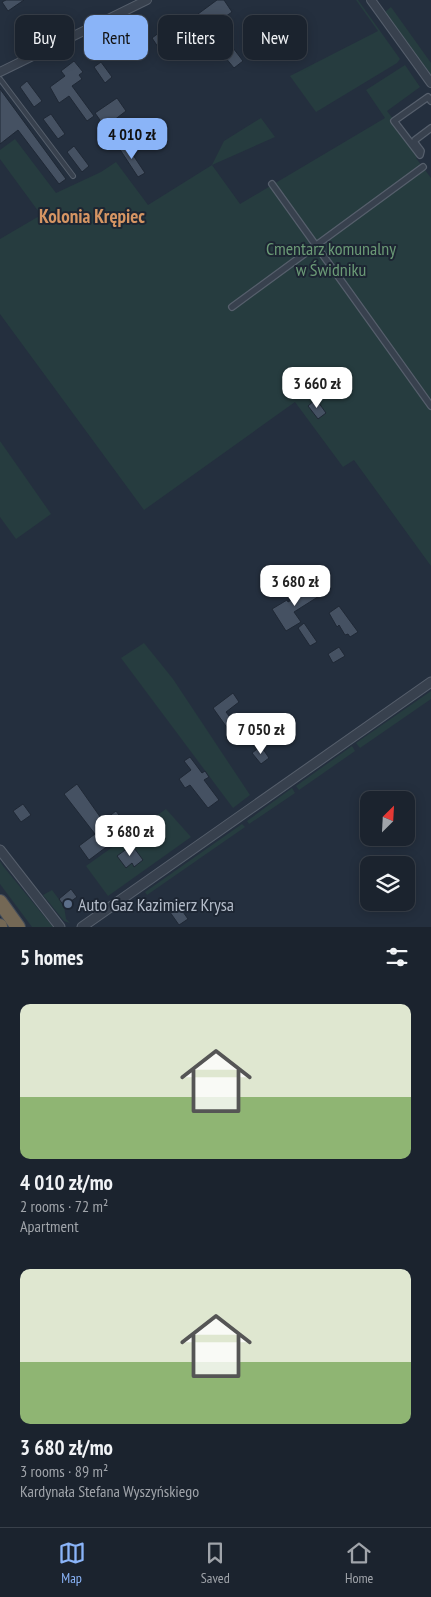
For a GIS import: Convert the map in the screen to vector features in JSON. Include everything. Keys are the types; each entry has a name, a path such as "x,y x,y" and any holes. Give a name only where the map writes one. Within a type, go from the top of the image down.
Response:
{"highway":[{"path":"0,902 18,927"}],"street":[{"path":"0,72 147,0"},
{"path":"371,0 431,83"},
{"path":"431,101 428,97 394,121 420,155 421,152 415,143 416,140 431,128"},
{"path":"232,307 423,167"},
{"path":"272,184 315,247 431,406"},
{"path":"82,927 431,682"},
{"path":"0,850 60,927"}],"lane":[{"path":"0,79 73,176"}],"green space":[{"path":"356,0 358,0 400,59 397,63 316,112 290,76 378,31"},
{"path":"391,7 431,63 431,76 385,12"},
{"name":"Cmentarz komunalny w Świdniku","path":"405,65 420,87 387,111 420,155 416,158 431,178 431,566 354,460 343,467 295,402 144,510 0,314 0,239 41,215 0,159 0,150 15,139 56,193 101,172 116,162 148,205 212,165 240,204 385,118 366,90"},
{"path":"261,118 275,137 212,165 224,141"},
{"path":"0,441 51,514 16,539 0,517"},
{"path":"144,643 173,679 250,795 233,808 121,658"},
{"path":"431,691 431,699 360,748 356,743"},
{"path":"352,746 355,751 299,790 296,786"},
{"path":"292,788 295,793 249,824 247,821"},
{"path":"166,809 191,837 108,896 86,866"},
{"path":"242,824 245,827 147,895 145,892"},
{"path":"0,861 53,927 32,927 0,884"},
{"path":"52,890 64,906 66,919 70,923 64,921 43,895"}],"building":[{"path":"6,0 24,0 8,11 2,2"},
{"path":"217,0 224,0 232,12 228,15 198,14"},
{"path":"158,34 158,47 152,38"},
{"path":"233,48 243,61 234,68 227,60 233,60"},
{"path":"74,61 83,72 79,75 82,79 72,86 94,116 87,121 69,96 59,103 50,87 65,76 61,71"},
{"path":"101,62 112,77 105,83 94,67"},
{"path":"27,81 42,101 34,107 20,87"},
{"path":"0,89 66,179 59,184 18,130 0,144"},
{"path":"117,98 126,111 105,127 95,113"},
{"path":"51,114 65,134 58,139 43,119"},
{"path":"125,143 145,173 138,177 119,148"},
{"path":"74,146 89,166 82,172 67,152"},
{"path":"316,399 326,413 318,419 308,406"},
{"path":"318,584 324,593 294,612 301,622 286,631 272,609"},
{"path":"339,606 358,632 350,637 348,634 345,635 339,625 337,627 329,613"},
{"path":"304,623 317,642 310,646 298,628"},
{"path":"339,647 345,656 333,663 328,654"},
{"path":"233,693 239,702 226,712 246,738 238,743 213,708"},
{"path":"261,746 269,758 261,764 252,753"},
{"path":"190,757 202,773 205,771 209,777 204,780 219,800 208,808 190,785 185,788 179,779 191,770 184,761"},
{"path":"77,784 103,821 116,811 124,822 108,834 113,842 89,860 79,846 95,834 64,794"},
{"path":"23,804 31,815 21,822 13,811"},
{"path":"132,845 143,860 134,867 132,863 126,868 117,856"},
{"path":"71,889 77,897 64,906 59,899"},
{"path":"174,899 188,919 179,925 165,905"}],"place":[{"name":"Auto Gaz Kazimierz Krysa","path":"68,904"}],"district":[{"name":"Kolonia Krępiec","path":"92,216"}]}
